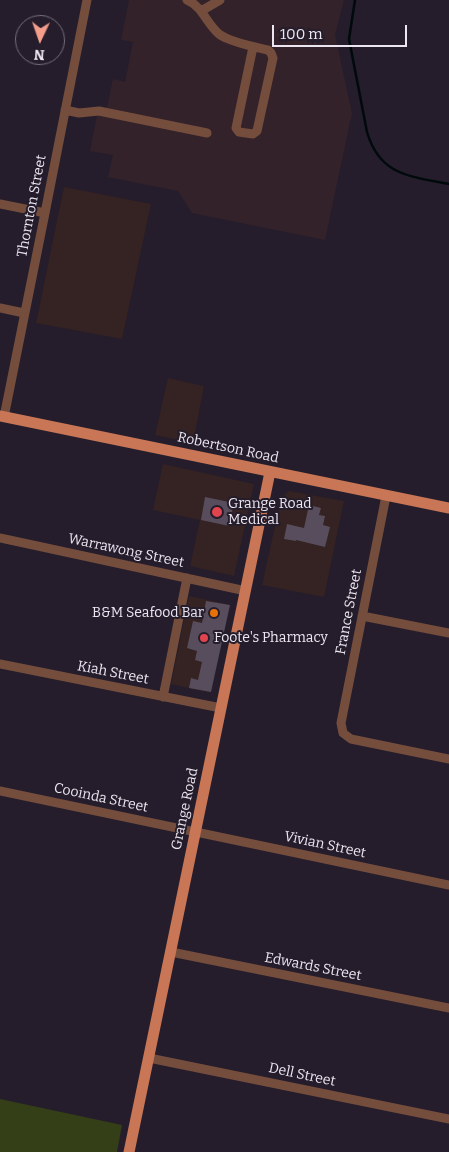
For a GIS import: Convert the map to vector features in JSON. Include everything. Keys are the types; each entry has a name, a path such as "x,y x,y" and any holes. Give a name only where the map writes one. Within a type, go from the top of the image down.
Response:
{"main road":[{"name":"Robertson Road","path":"2,416 449,508"},
{"name":"Grange Road","path":"129,1152 270,472"}],"street":[{"name":"Thornton Street","path":"2,416 87,0"},
{"path":"187,0 201,11 220,35 253,47 268,50 271,53 273,58 257,131 253,134 239,132 236,128 253,47"},
{"path":"201,11 220,0"},
{"path":"65,110 79,112 99,111 207,133"},
{"path":"0,204 45,213"},
{"path":"0,308 24,313"},
{"name":"France Street","path":"386,496 341,723 342,733 351,739 449,759"},
{"name":"Warrawong Street","path":"0,538 246,591"},
{"path":"164,696 187,578"},
{"path":"362,616 449,633"},
{"name":"Kiah Street","path":"0,664 221,708"},
{"name":"Cooinda Street","path":"0,791 196,832"},
{"name":"Vivian Street","path":"196,832 449,884"},
{"name":"Edwards Street","path":"171,952 449,1008"},
{"name":"Dell Street","path":"149,1058 449,1119"}],"shaded area":[{"path":"129,0 344,0 335,35 352,113 325,240 192,213 178,191 108,177 113,155 90,151 97,115 105,116 113,79 125,82 133,42 121,40"},
{"path":"64,187 151,204 122,339 36,323"},
{"path":"168,378 204,386 193,443 155,435"},
{"path":"163,464 254,484 234,576 190,566 200,520 153,510"},
{"path":"289,491 344,501 324,597 262,585 281,499"},
{"path":"189,596 227,604 208,692 171,684"}],"green space":[{"path":"0,1099 122,1125 117,1152 0,1152"}],"building":[{"name":"Grange Road Medical","path":"205,497 234,503 229,526 201,520"},
{"path":"309,505 321,508 319,515 325,516 323,525 330,527 325,547 284,539 287,524 304,528"},
{"path":"206,601 230,605 211,692 189,688 191,678 198,680 202,662 195,660 197,651 187,648 193,621 202,623"}],"waterway":[{"path":"355,0 349,39 367,132 373,147 380,158 398,172 449,184"}],"place":[{"name":"Grange Road Medical","path":"217,512"},
{"name":"B&M Seafood Bar","path":"214,613"},
{"name":"Foote's Pharmacy","path":"204,638"}]}
